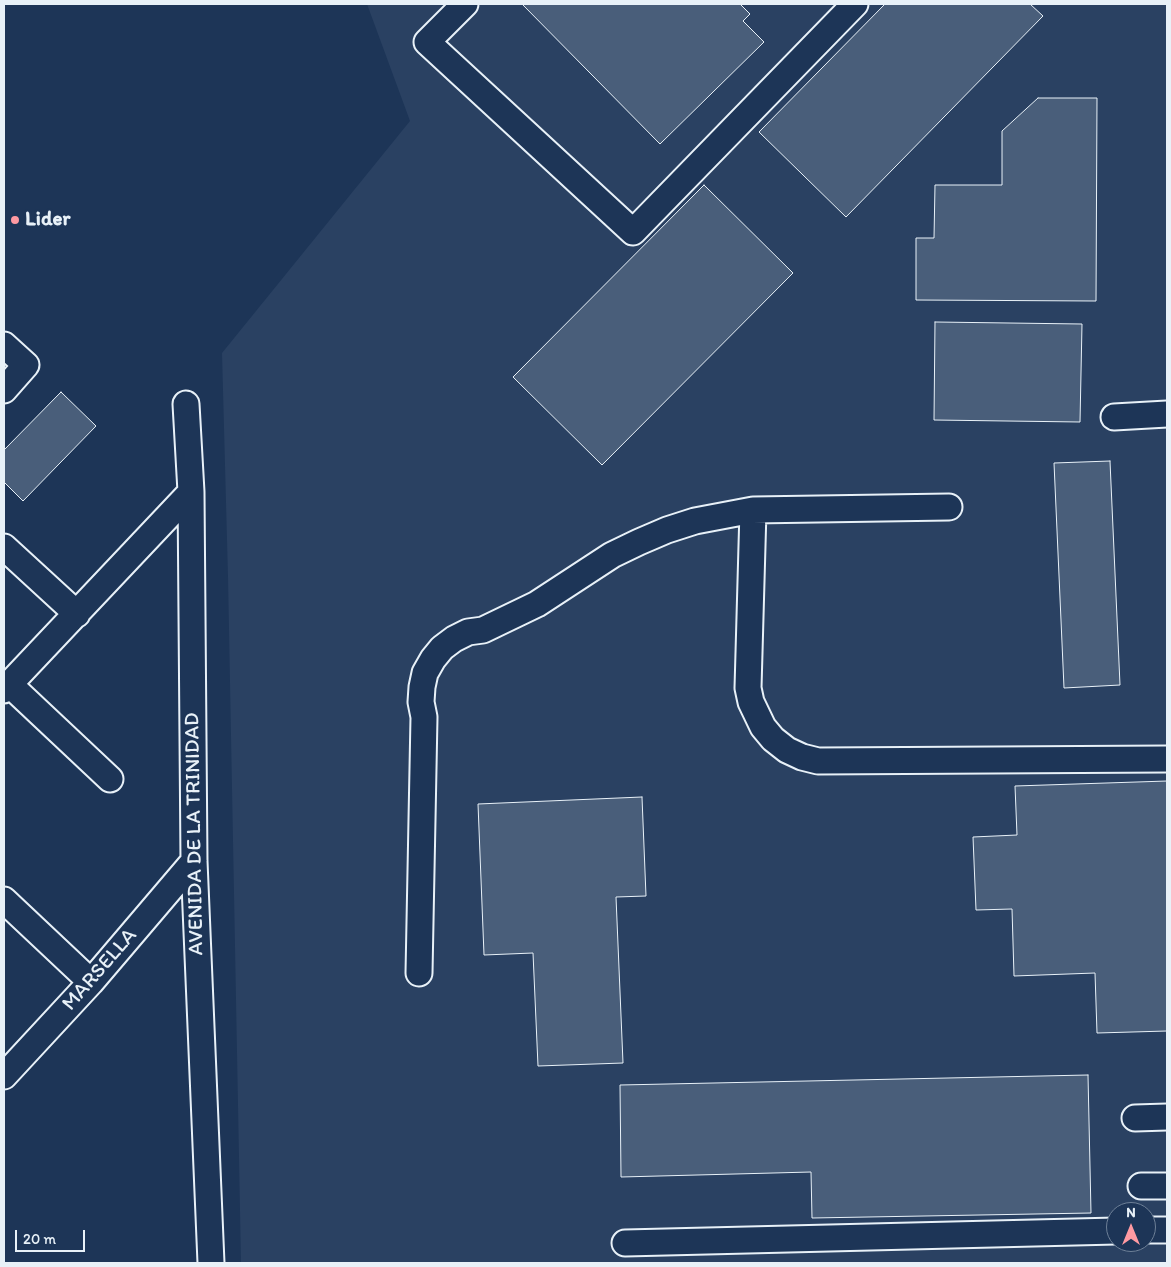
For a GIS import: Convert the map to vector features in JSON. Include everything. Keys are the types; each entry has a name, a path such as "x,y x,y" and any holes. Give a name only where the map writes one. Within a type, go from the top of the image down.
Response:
{"street":[{"path":"465,4 427,42 633,232 855,4"},
{"path":"4,345 26,365 4,390"},
{"name":"AVENIDA DE LA TRINIDAD","path":"186,404 192,492 194,861 211,1263"},
{"path":"1114,417 1167,414"},
{"path":"110,779 6,687 192,492"},
{"path":"419,973 424,717 421,702 422,687 426,672 442,648 454,638 468,632 490,627 537,604 612,555 667,530 695,521 753,510 949,507"},
{"path":"753,510 748,688 751,702 763,727 787,750 802,757 818,761 1167,759"},
{"path":"4,547 76,614"},
{"name":"MARSELLA","path":"4,1076 91,982 194,861"},
{"path":"4,900 91,982"},
{"path":"1135,1118 1167,1117"},
{"path":"1141,1186 1167,1186"},
{"path":"626,1243 1106,1231"}],"shaded area":[{"path":"367,4 1167,4 1167,1263 241,1263 222,353 410,121"}],"building":[{"path":"522,4 740,4 750,14 743,21 764,42 660,144"},
{"path":"885,4 1030,4 1043,16 846,217 759,132"},
{"path":"1038,98 1097,98 1096,301 916,300 916,238 934,238 935,185 1002,185 1002,131"},
{"path":"704,185 793,273 602,465 513,377"},
{"path":"935,322 1082,324 1080,422 934,420"},
{"path":"61,392 96,426 23,501 4,482 4,450"},
{"path":"1110,461 1120,685 1064,688 1054,463"},
{"path":"1167,781 1167,1031 1097,1033 1095,973 1014,976 1012,909 976,910 973,837 1017,835 1015,786"},
{"path":"642,797 646,896 616,897 623,1063 538,1066 533,953 484,955 478,804"},
{"path":"1088,1075 1091,1213 812,1218 811,1172 621,1177 620,1085"}],"place":[{"name":"Lider","path":"15,220"}]}
